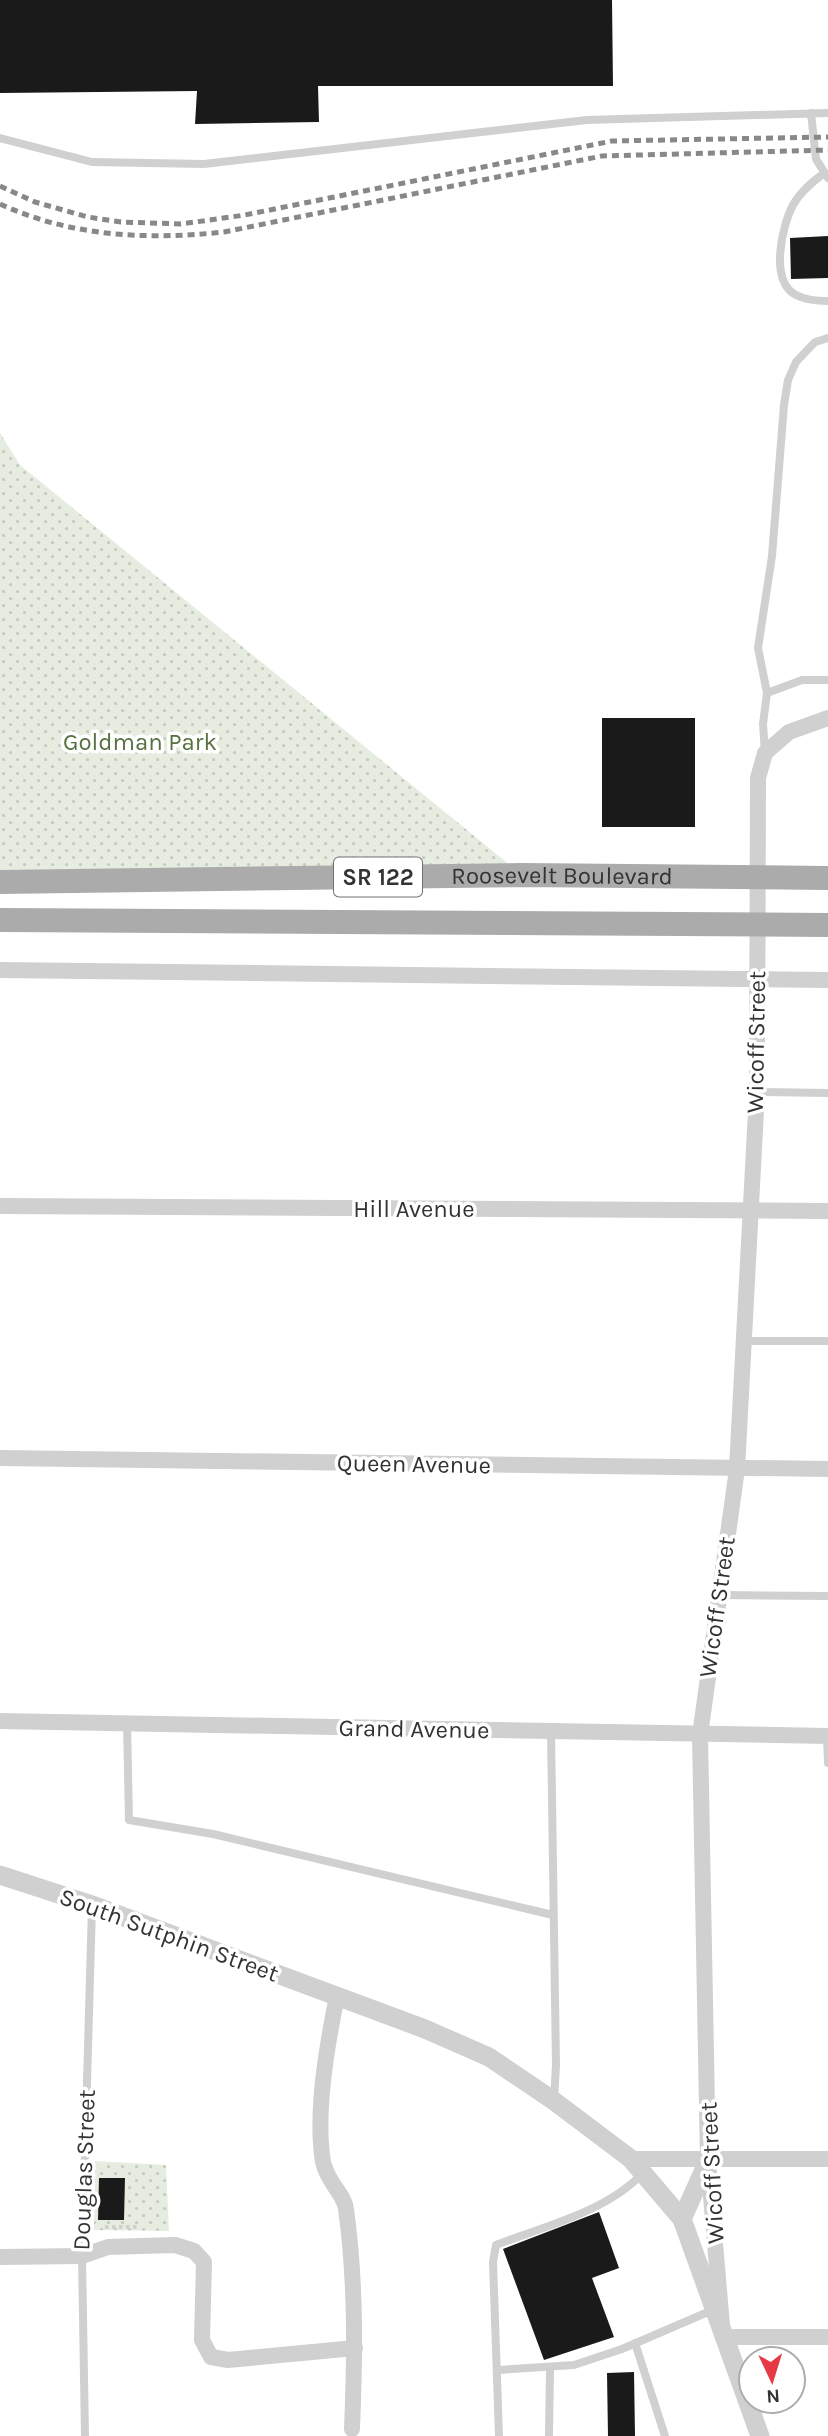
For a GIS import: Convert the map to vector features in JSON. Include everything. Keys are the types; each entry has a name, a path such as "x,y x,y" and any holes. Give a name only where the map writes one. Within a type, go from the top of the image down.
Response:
{"main road":[{"name":"Roosevelt Boulevard","path":"0,882 522,875 828,878"},
{"name":"Roosevelt Boulevard","path":"0,920 828,925"}],"street":[{"path":"765,753 789,732 828,718"},
{"name":"Wicoff Street","path":"723,2337 709,2161 700,1735 737,1469 757,1092 758,778 765,753"},
{"path":"0,970 828,980"},
{"name":"Hill Avenue","path":"0,1206 828,1211"},
{"name":"Queen Avenue","path":"0,1458 828,1469"},
{"name":"Grand Avenue","path":"0,1721 827,1736"},
{"name":"South Sutphin Street","path":"0,1875 92,1905 425,2029 489,2057 554,2101 637,2166 682,2219 760,2436"},
{"path":"337,1996 328,2038 322,2116 323,2160 328,2180 346,2205 355,2348 352,2429"},
{"path":"637,2166 709,2161 828,2159"},
{"path":"682,2219 709,2161"},
{"path":"0,2257 82,2256 108,2247 175,2245 194,2251 204,2262 202,2340 211,2357 228,2360 355,2348"},
{"path":"723,2337 828,2337"}],"lane":[{"path":"811,113 816,159 825,176 807,187 791,211 782,240 780,267 785,284 795,295 828,301"},
{"path":"0,138 92,162 204,164 587,120 828,113"},
{"path":"765,753 763,724 767,693 758,649 772,556 784,405 788,380 796,362 815,342 828,338"},
{"path":"767,693 802,680 828,680"},
{"path":"757,1092 828,1093"},
{"path":"744,1341 828,1341"},
{"path":"718,1595 828,1596"},
{"path":"127,1724 128,1821 213,1835 553,1915"},
{"path":"551,1732 556,2065 554,2101"},
{"path":"827,1736 828,1763"},
{"name":"Douglas Street","path":"85,2436 82,2256 92,1905"},
{"path":"499,2436 493,2262 496,2245 604,2203 627,2189 637,2166"},
{"path":"498,2370 550,2369 574,2365 715,2309"},
{"path":"635,2343 665,2436"},
{"path":"549,2436 550,2369"}],"path":[{"path":"106,2227 137,2227"}],"green space":[{"name":"Goldman Park","path":"0,433 20,465 522,875 0,882"},
{"path":"95,2161 166,2165 169,2231 94,2230"}],"building":[{"path":"0,0 612,0 613,86 318,86 319,122 195,124 197,91 0,93"},
{"path":"828,236 828,278 791,279 790,238"},
{"path":"602,718 695,718 695,827 602,827"},
{"path":"99,2178 125,2178 124,2220 98,2220"},
{"path":"599,2212 619,2268 592,2278 614,2337 544,2360 503,2249"},
{"path":"634,2372 635,2436 608,2436 607,2373"}],"railway":[{"path":"0,186 35,202 88,217 121,222 181,224 245,215 612,141 828,137"},
{"path":"0,204 27,215 82,229 167,236 224,232 602,156 828,150"}]}
